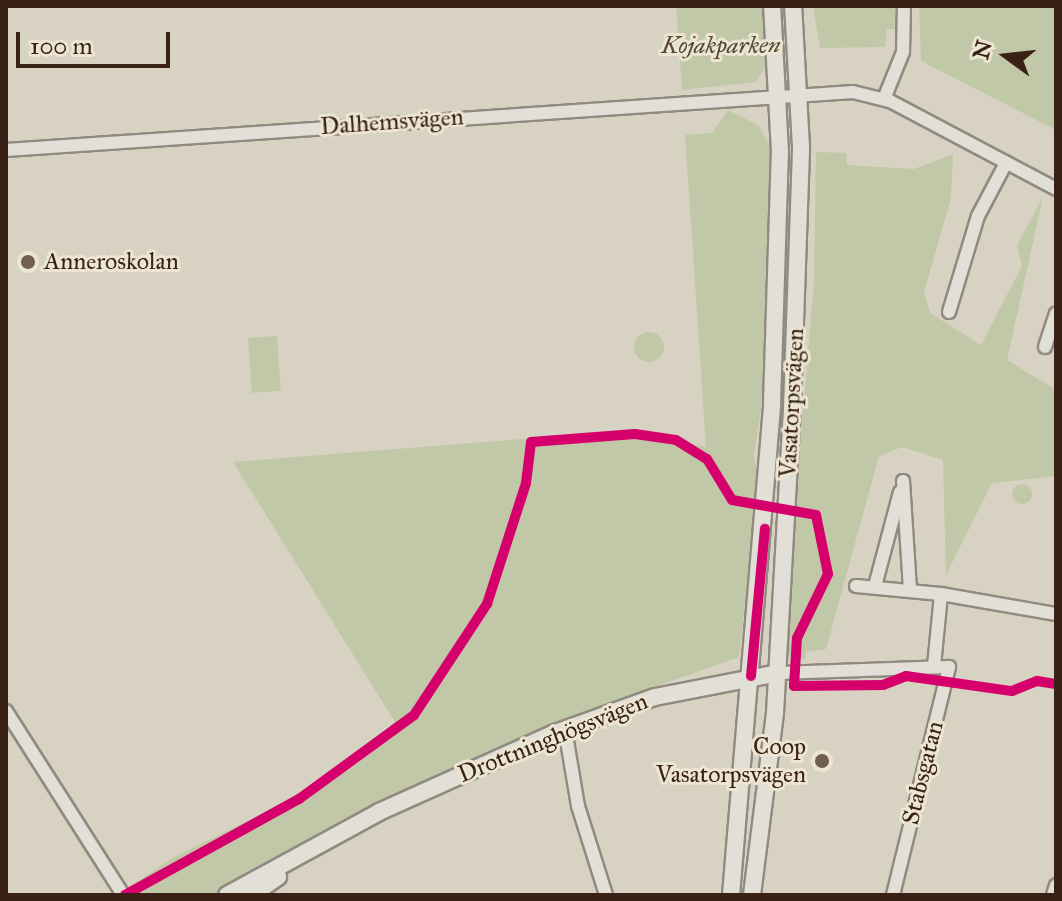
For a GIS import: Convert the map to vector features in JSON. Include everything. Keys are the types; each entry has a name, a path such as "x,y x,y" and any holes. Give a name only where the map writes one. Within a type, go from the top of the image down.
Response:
{"main road":[{"name":"Vasatorpsvägen","path":"731,895 772,403 779,93 772,6"},
{"name":"Vasatorpsvägen","path":"752,895 778,673 799,92 793,6"},
{"name":"Drottninghögsvägen","path":"227,895 338,835 565,729 655,697 778,673"},
{"name":"Drottninghögsvägen","path":"252,895 338,835"}],"street":[{"path":"904,6 903,52 884,99 1056,189"},
{"name":"Dalhemsvägen","path":"6,150 779,93 884,99"},
{"path":"949,312 978,216 1006,163"},
{"path":"1045,347 1056,314"},
{"path":"875,586 903,481 910,590"},
{"path":"856,586 941,594 1056,614"},
{"path":"778,673 934,666 941,594"},
{"name":"Stabsgatan","path":"893,895 949,667 934,666"},
{"path":"6,711 123,895"},
{"path":"565,729 578,806 606,895"},
{"path":"1053,895 1056,885"}],"green space":[{"name":"Kojakparken","path":"676,6 763,6 767,64 756,82 682,90"},
{"path":"813,6 900,6 900,29 887,29 885,47 820,48"},
{"path":"919,6 1056,6 1056,130 921,61"},
{"path":"728,110 759,126 773,153 763,395 754,455 759,485 739,657 550,724 350,816 217,895 130,895 126,889 171,859 347,771 400,730 233,462 634,430 706,447 685,135 712,133"},
{"path":"816,152 846,153 847,165 914,169 953,154 951,198 924,292 930,313 981,345 1022,266 1017,245 1043,197 1007,360 1056,390 1056,476 992,483 946,575 943,460 902,447 879,456 826,649 806,652 805,660 791,656 784,644 814,280"},
{"path":"649,332 655,333 663,341 663,353 655,361 649,362 643,361 635,353 634,347 635,341 643,333"},
{"path":"277,336 281,391 252,393 248,338"},
{"path":"1022,484 1029,487 1032,494 1029,501 1022,504 1015,501 1012,494 1015,487"}],"cycle path":[{"path":"125,895 299,799 414,715 487,604 526,483 531,442 635,434 676,440 707,459 732,500 816,515 828,574 797,638 794,686 883,685 906,676 1012,691 1037,681 1056,684"},
{"path":"751,676 765,529"}],"place":[{"name":"Anneroskolan","path":"28,262"},
{"name":"Coop Vasatorpsvägen","path":"822,761"}]}
